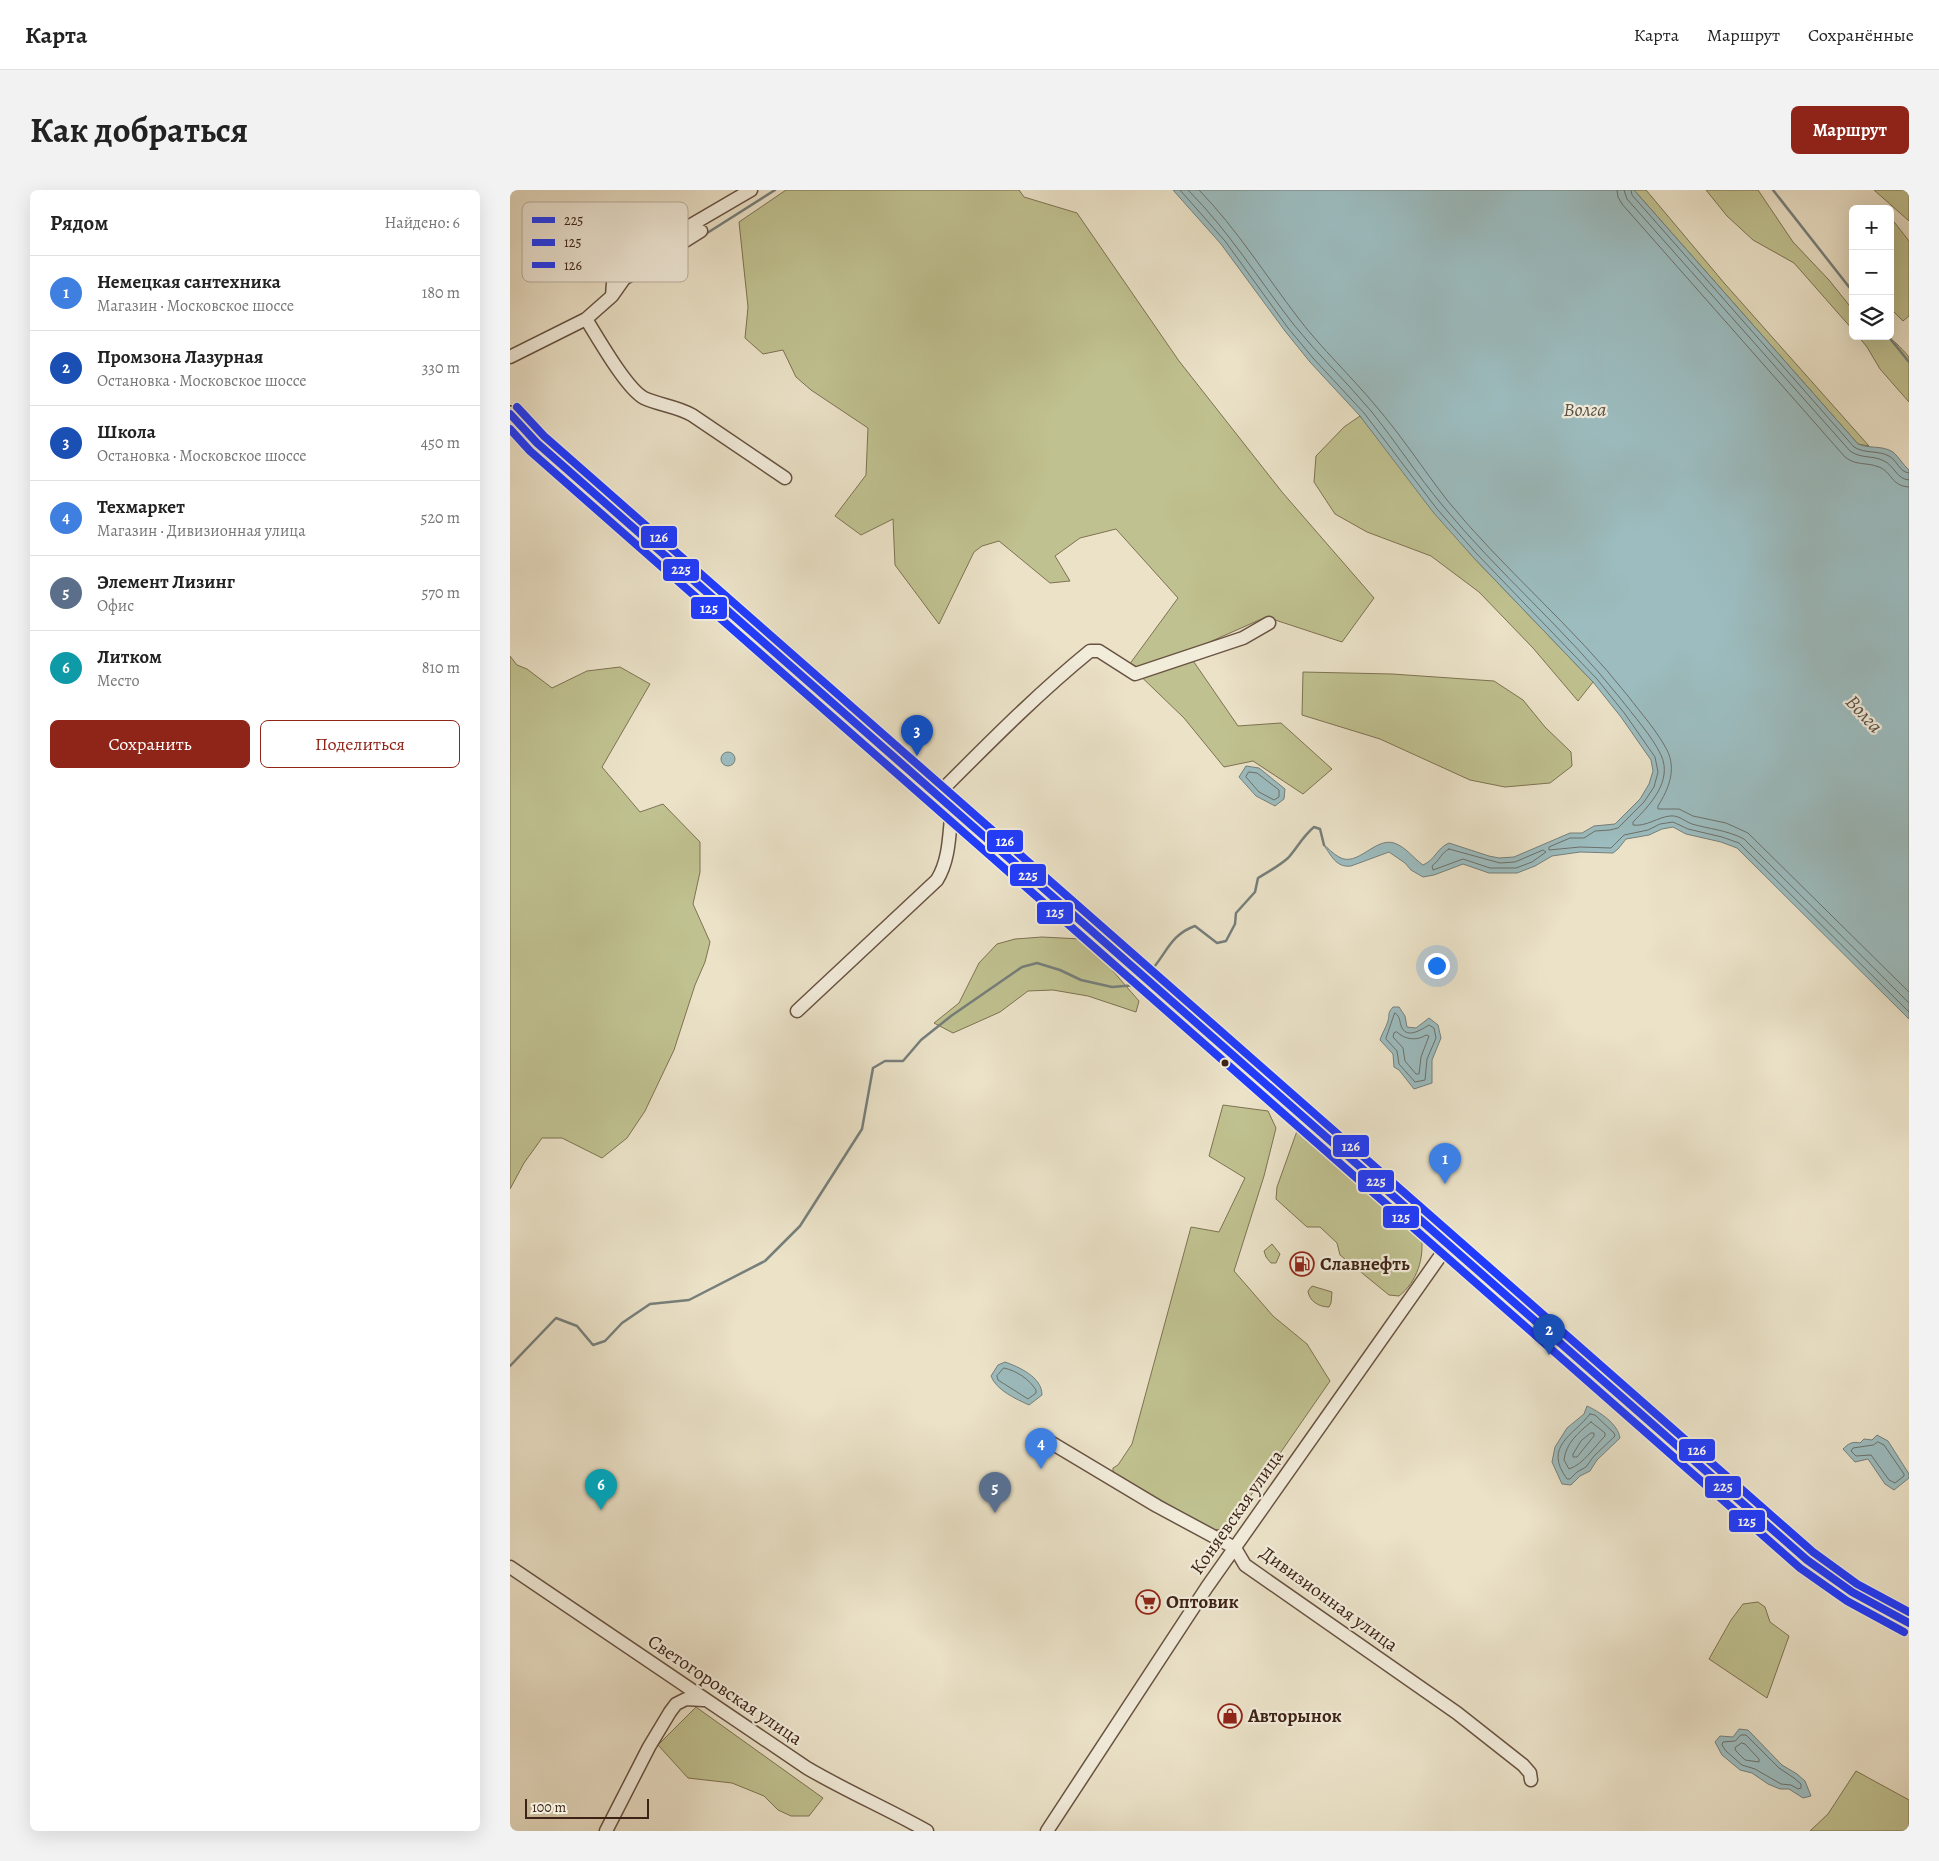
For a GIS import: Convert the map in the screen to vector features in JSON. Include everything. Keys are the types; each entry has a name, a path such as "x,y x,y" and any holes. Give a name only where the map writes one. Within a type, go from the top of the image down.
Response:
{"main road":[{"path":"510,414 545,450 1807,1560 1848,1589 1909,1623"}],"street":[{"path":"688,227 751,190"},
{"path":"688,239 701,231"},
{"path":"612,296 613,282"},
{"path":"510,357 586,319 612,296 622,282"},
{"path":"586,319 622,374 637,393 645,398 680,408 785,478"},
{"path":"937,796 996,736 1066,670 1090,651 1100,651 1135,674 1243,638 1269,623"},
{"path":"797,1011 936,880 943,870 946,860 952,808"},
{"name":"Коняевская улица","path":"1047,1831 1183,1621 1448,1245"},
{"name":"Дивизионная улица","path":"1040,1436 1156,1506 1235,1548 1245,1565 1457,1713 1523,1765 1530,1773 1531,1780"},
{"name":"Светогоровская улица","path":"510,1567 708,1702 837,1786 887,1809 927,1831"},
{"path":"606,1831 649,1747 676,1704 686,1698 698,1698 708,1702"}],"green space":[{"path":"786,190 1019,190 1024,197 1077,213 1179,361 1282,492 1374,598 1342,642 1266,617 1187,652 1238,726 1281,723 1332,769 1303,794 1253,761 1224,767 1184,718 1129,665 1178,598 1116,529 1080,538 1055,556 1070,581 1050,583 999,541 982,546 974,552 939,624 895,565 893,519 861,535 835,516 866,475 868,428 811,390 796,377 783,350 763,354 745,338 748,307 739,222"},
{"path":"1634,190 1646,190 1725,284 1869,446 1858,444"},
{"path":"1706,190 1758,190 1793,242 1829,280 1849,305 1849,325 1794,263 1753,240 1727,216"},
{"path":"1874,190 1909,190 1909,221 1894,208 1894,205 1891,205"},
{"path":"1894,222 1909,241 1909,316 1903,321 1894,312"},
{"path":"1861,340 1892,340 1909,357 1909,402 1880,369"},
{"path":"1360,416 1473,557 1593,682 1578,701 1533,648 1479,592 1431,556 1367,532 1335,514 1314,482 1316,456 1344,427"},
{"path":"510,656 517,665 527,669 552,688 587,671 620,667 650,684 602,767 640,812 663,804 700,842 700,872 693,904 710,942 705,962 695,985 674,1050 645,1111 627,1138 602,1158 562,1138 542,1138 524,1163 510,1189"},
{"path":"1303,672 1392,674 1494,681 1523,700 1545,727 1571,752 1572,766 1550,783 1505,787 1470,780 1380,739 1302,715"},
{"path":"1042,937 1081,939 1105,962 1139,1001 1136,1012 1088,996 1053,990 1028,991 1000,1012 953,1033 934,1023 959,1003 979,963 997,944 1015,939"},
{"path":"1223,1105 1268,1111 1276,1128 1264,1176 1234,1271 1273,1316 1307,1344 1330,1381 1236,1517 1225,1529 1212,1530 1113,1472 1113,1468 1118,1465 1132,1444 1191,1227 1219,1232 1245,1178 1209,1156"},
{"path":"1297,1131 1421,1235 1421,1260 1411,1284 1399,1296 1389,1295 1340,1255 1337,1243 1320,1227 1307,1227 1276,1199 1277,1187"},
{"path":"1272,1244 1280,1254 1276,1263 1271,1263 1264,1251"},
{"path":"1312,1286 1332,1292 1329,1307 1318,1305 1310,1298 1308,1291"},
{"path":"1758,1602 1765,1607 1770,1622 1789,1636 1767,1698 1709,1659 1731,1620 1743,1604"},
{"path":"696,1707 823,1798 809,1816 791,1816 778,1810 764,1796 732,1783 688,1778 658,1745"},
{"path":"1856,1771 1909,1800 1909,1831 1810,1831 1828,1814"}],"water":[{"name":"Волга","path":"1173,190 1634,190 1858,444 1889,450 1897,456 1909,470 1909,1019 1737,848 1721,842 1686,834 1673,827 1662,829 1649,835 1626,839 1613,853 1580,852 1552,856 1535,866 1517,873 1489,873 1463,864 1423,877 1389,852 1351,866 1341,865 1334,860 1323,844 1337,856 1353,859 1380,844 1394,843 1406,850 1423,865 1449,843 1489,856 1499,858 1514,857 1570,833 1582,833 1594,826 1615,824 1640,799 1649,784 1653,771 1651,760 1621,717 1593,682 1473,557 1433,512 1360,416 1310,362 1221,244"},
{"path":"725,752 731,752 735,759 731,766 725,766 721,762 721,756"},
{"path":"1246,766 1259,768 1285,789 1284,799 1275,806 1256,796 1239,777"},
{"path":"1393,1007 1399,1007 1405,1016 1407,1027 1416,1028 1429,1018 1438,1025 1441,1038 1432,1060 1432,1083 1414,1089 1399,1070 1394,1067 1393,1054 1380,1040 1389,1018 1389,1012"},
{"path":"1005,1362 1023,1370 1034,1378 1041,1389 1042,1395 1029,1405 997,1386 991,1376 998,1365"},
{"path":"1587,1406 1603,1415 1612,1423 1620,1438 1597,1460 1590,1471 1580,1476 1571,1485 1562,1484 1552,1462 1555,1447 1567,1428 1584,1414"},
{"path":"1877,1435 1888,1441 1909,1474 1909,1478 1894,1490 1885,1484 1868,1459 1855,1462 1843,1449 1850,1443 1860,1443 1864,1439 1872,1440"},
{"path":"1739,1729 1748,1730 1782,1765 1805,1781 1811,1796 1803,1798 1789,1789 1780,1789 1768,1784 1752,1773 1740,1770 1722,1755 1715,1742 1720,1736 1733,1737"}],"waterway":[{"path":"704,235 775,190"},
{"path":"1773,190 1849,287"},
{"path":"1891,340 1909,362"},
{"path":"1148,974 1173,940 1195,926 1217,943 1226,941 1235,924 1236,913 1255,892 1258,878 1288,858 1314,827 1320,829 1324,845"},
{"path":"510,1366 556,1318 577,1326 593,1345 605,1341 622,1323 650,1304 689,1300 765,1261 800,1226 862,1129 873,1068 885,1061 903,1061 921,1040 951,1016 1022,967 1037,963 1060,970 1081,980 1112,987 1136,985 1140,981"}],"transit line":[{"name":"126","path":"517,407 544,436 1813,1552 1857,1584 1909,1612"},
{"name":"225","path":"510,414 537,443 1807,1560 1852,1592 1909,1623"},
{"name":"125","path":"510,429 530,451 1800,1568 1847,1601 1904,1632"}],"place":[{"name":"Школа","path":"917,756"},
{"name":"Немецкая сантехника","path":"1445,1184"},
{"name":"Славнефть","path":"1302,1264"},
{"name":"Промзона Лазурная","path":"1549,1355"},
{"name":"Техмаркет","path":"1041,1469"},
{"name":"Литком","path":"601,1510"},
{"name":"Элемент Лизинг","path":"995,1513"},
{"name":"Оптовик","path":"1148,1602"},
{"name":"Авторынок","path":"1230,1716"}]}
